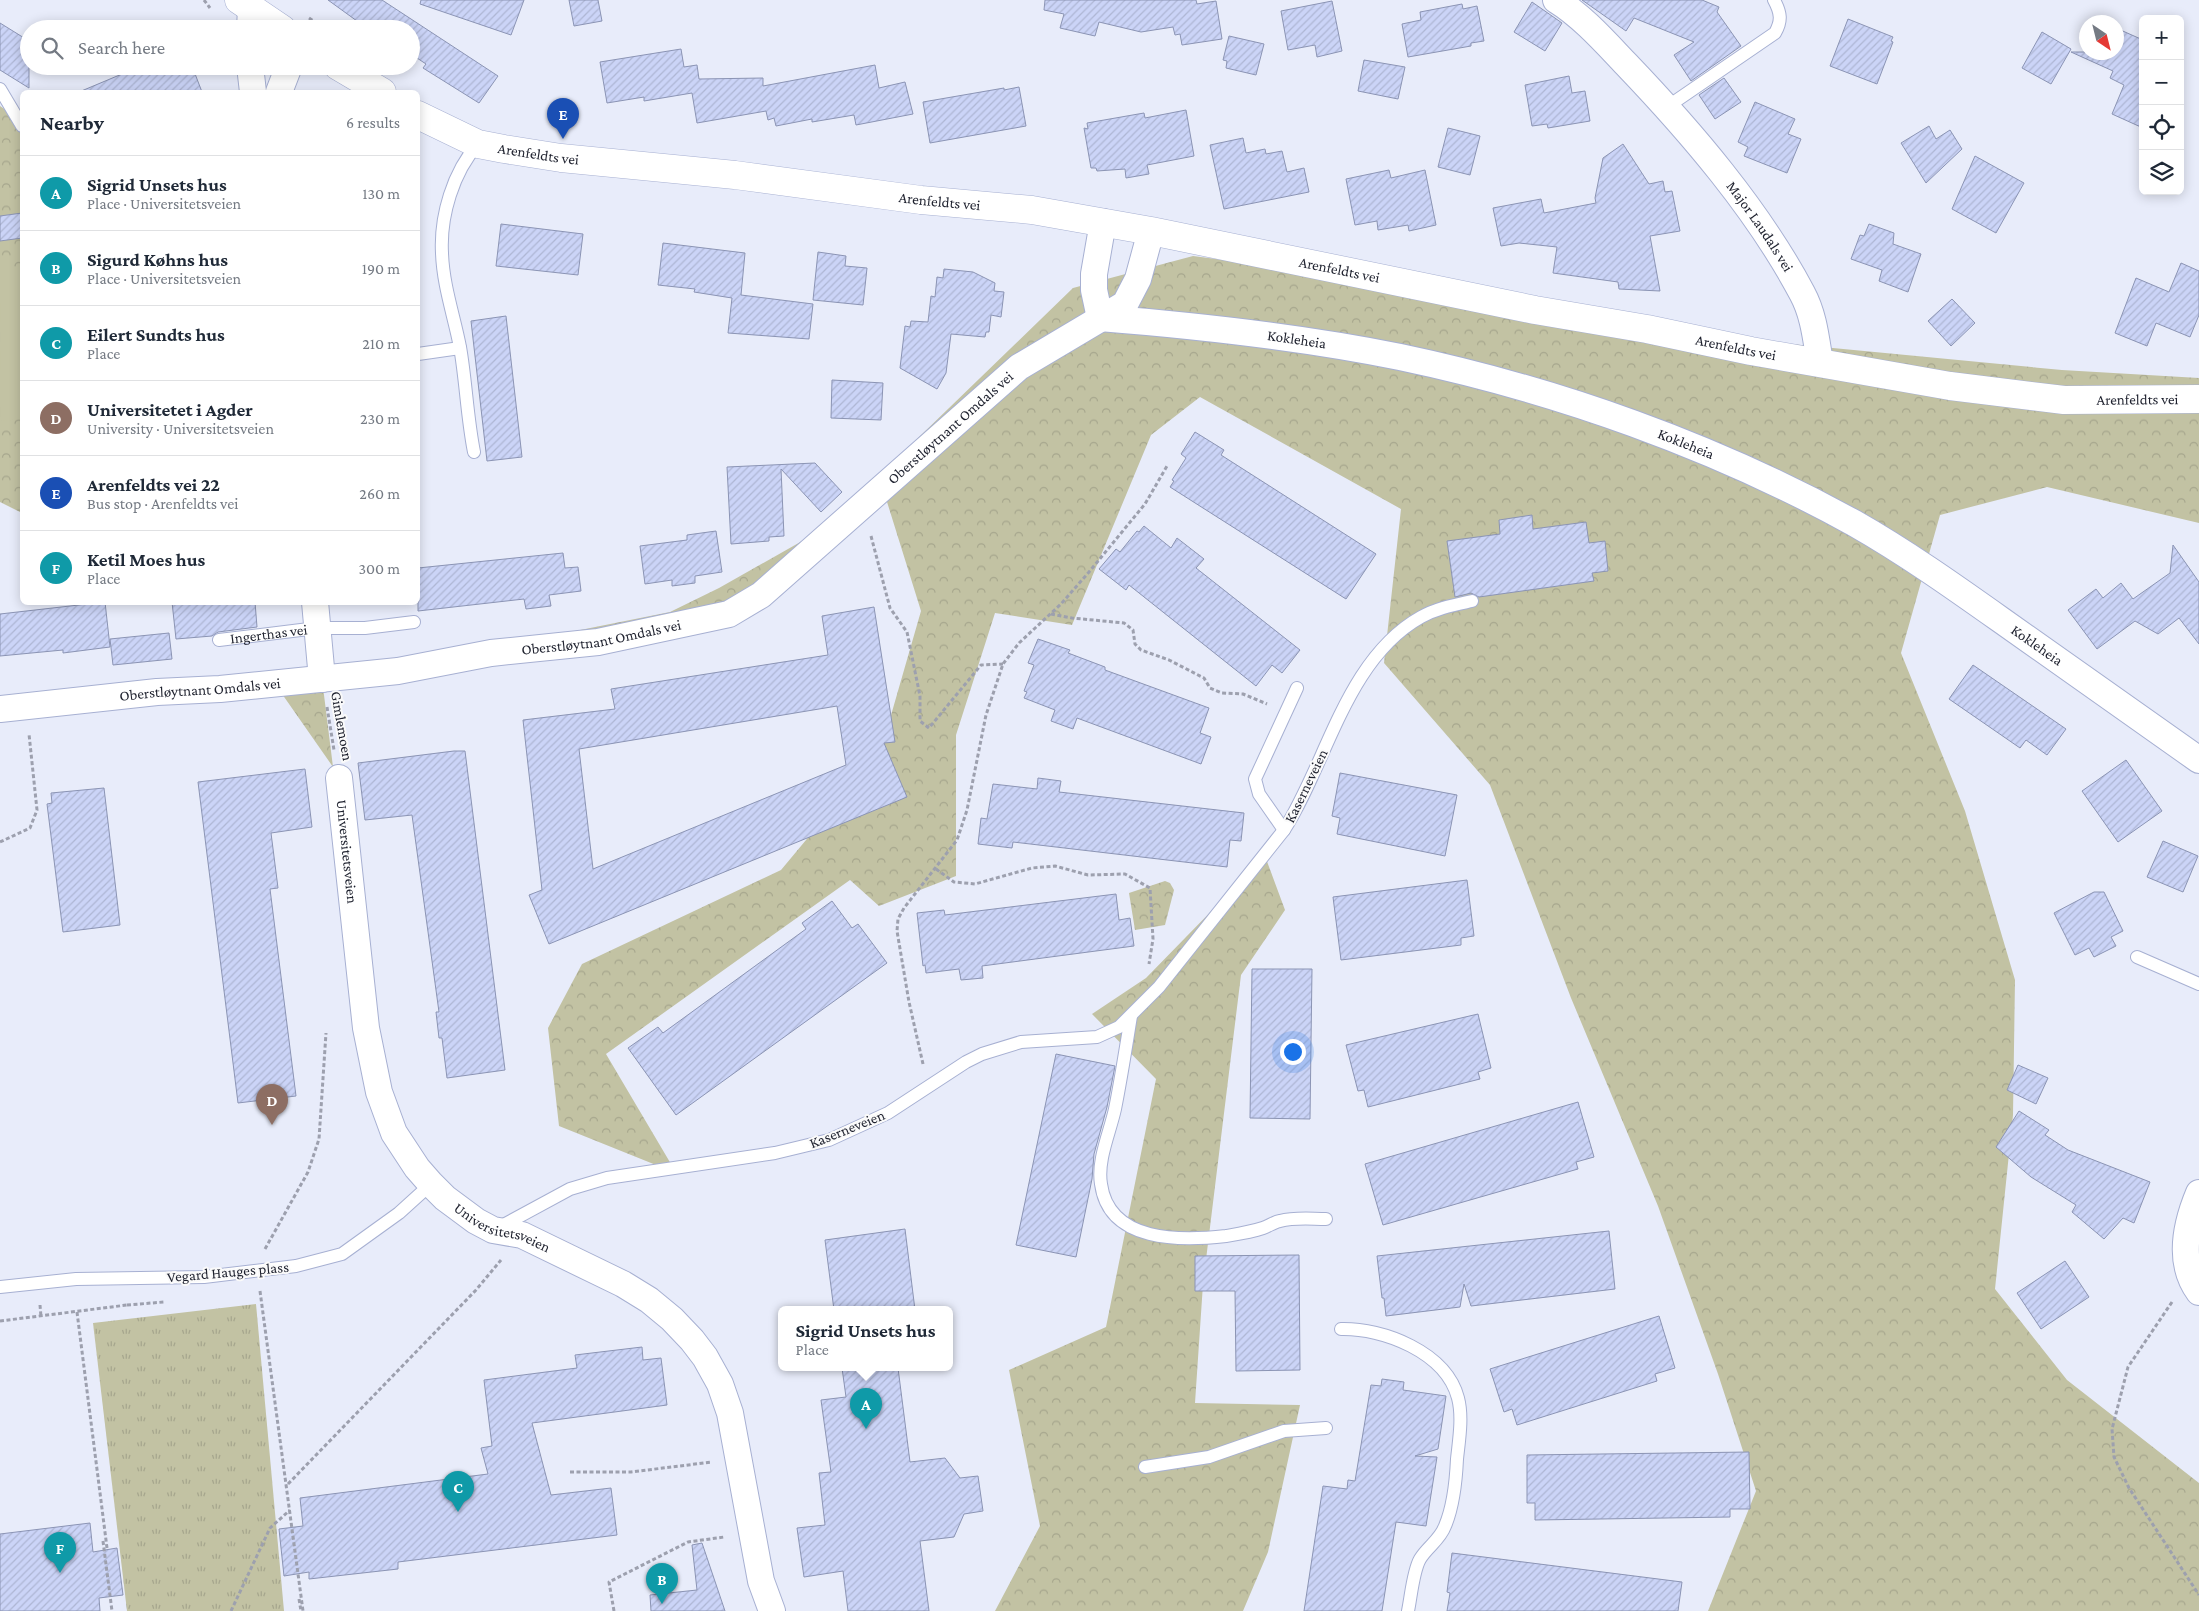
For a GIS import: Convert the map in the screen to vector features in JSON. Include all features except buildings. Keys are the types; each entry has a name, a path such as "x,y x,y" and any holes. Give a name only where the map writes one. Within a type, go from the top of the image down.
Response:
{"street":[{"name":"Major Laudals vei","path":"1556,0 1604,42 1667,107 1752,214 1803,294 1815,325 1820,363"},
{"path":"247,12 263,20"},
{"path":"251,75 253,90"},
{"path":"279,90 285,75"},
{"path":"353,75 379,90"},
{"name":"Arenfeldts vei","path":"420,116 478,144 561,158 736,176 921,200 1032,210 1151,231 1535,310 1950,386 2064,400 2199,399"},
{"path":"1100,318 1094,290 1094,274 1103,222"},
{"name":"Oberstløytnant Omdals vei","path":"0,709 156,692 220,689 398,671 491,653 598,642 730,614 761,596 1019,367 1126,304 1138,279 1151,231"},
{"name":"Kokleheia","path":"1100,318 1178,324 1262,334 1402,358 1515,385 1599,411 1673,439 1763,478 1855,524 1927,568 2199,760"},
{"name":"Ingerthas vei","path":"315,605 322,679"},
{"name":"Universitetsveien","path":"339,778 366,1028 379,1092 394,1133 417,1168 431,1184 445,1198 476,1221 493,1230 522,1235 624,1284 649,1300 692,1340 705,1357 720,1384 730,1413 740,1459 760,1581 772,1611"},
{"path":"2195,1286 2185,1251 2189,1217 2199,1193"}],"lane":[{"path":"1667,107 1775,33 1781,24 1781,18 1774,0"},
{"path":"0,89 20,123"},
{"name":"Arenfeldts vei","path":"474,452 468,422 460,348 442,254 444,220 454,185 466,157 478,144"},
{"path":"420,354 460,348"},
{"name":"Kaserneveien","path":"493,1230 570,1189 607,1178 775,1153 828,1140 873,1121 982,1054 1021,1042 1097,1037 1119,1028 1159,987 1284,830 1295,814 1325,746 1363,675 1389,642 1420,618 1436,610 1472,601"},
{"name":"Ingerthas vei","path":"220,640 318,628 365,628 414,622"},
{"path":"1284,830 1258,794 1255,779 1297,688"},
{"path":"2137,957 2199,984"},
{"path":"1131,1016 1115,1109 1102,1165 1101,1183 1106,1202 1117,1216 1132,1228 1150,1235 1168,1238 1225,1236 1297,1218 1326,1219"},
{"name":"Vegard Hauges plass","path":"0,1287 76,1279 204,1277 296,1266 342,1254 399,1213 431,1184"},
{"path":"1341,1329 1380,1333 1412,1346 1443,1371 1453,1386 1458,1399 1460,1417 1456,1476 1451,1508 1445,1528 1439,1538 1418,1561 1408,1611"},
{"path":"1145,1467 1209,1457 1284,1431 1326,1428"}],"path":[{"path":"930,1086 917,1044 897,930 898,919 904,908 957,840 967,810 986,715 1003,664 1019,642 1050,614 1089,572 1145,504 1168,466"},
{"path":"866,503 874,552 890,608 907,632 920,696 920,721 929,728 981,665 1003,664"},
{"path":"1050,614 1124,623 1133,630 1135,644 1141,650 1169,660 1204,678 1210,688 1222,693 1243,694 1286,713"},
{"name":"Gimlemoen","path":"322,679 339,778"},
{"path":"0,842 30,828 37,810 26,706"},
{"path":"936,869 954,882 975,884 1032,868 1055,866 1088,875 1125,874 1150,888 1153,939 1148,970 1159,987"},
{"path":"253,1271 308,1172 319,1139 326,1033"},
{"path":"288,1484 476,1290 522,1235"},
{"path":"0,1322 127,1305 119,1278"},
{"path":"2195,1286 2165,1309 2128,1367 2112,1429 2114,1458 2129,1488 2199,1595"},
{"path":"260,1290 288,1484 302,1611"},
{"path":"77,1312 107,1548"},
{"path":"570,1472 631,1472 740,1459"},
{"path":"230,1611 270,1528 290,1509"},
{"path":"288,1516 302,1611"},
{"path":"614,1611 609,1582 688,1542 753,1532"},
{"path":"103,1540 112,1611"}],"green space":[{"path":"0,106 20,122 20,512 0,502"},
{"path":"1193,256 1364,278 1717,337 2062,370 2199,378 2199,523 2047,487 1940,515 1901,653 1965,811 2015,980 2013,1115 1995,1289 2067,1380 2199,1483 2199,1611 1708,1611 1756,1491 1718,1374 1658,1206 1571,998 1490,785 1384,663 1401,509 1200,397 1151,435 1072,625 995,613 956,735 956,876 879,906 850,880 606,1054 671,1164 656,1165 559,1126 548,1028 582,964 781,870 881,750 921,611 883,489 761,595 398,671 322,679 333,767 273,681 501,646 670,612 719,588 825,528 1073,288"},
{"path":"0,271 20,271 20,419 1,421"},
{"path":"1265,856 1285,910 1241,975 1203,1284 1195,1403 1300,1405 1268,1552 1243,1611 995,1611 1040,1526 1009,1370 1106,1327 1156,1079 1092,1014 1146,978"},
{"path":"1165,881 1170,883 1174,890 1165,925 1135,930 1129,893"},
{"path":"256,1304 284,1611 127,1611 93,1323"}],"place":[{"name":"Arenfeldts vei 22","path":"563,139"},
{"name":"Universitetet i Agder","path":"272,1125"},
{"name":"Sigrid Unsets hus","path":"866,1429"},
{"name":"Eilert Sundts hus","path":"458,1512"},
{"name":"Ketil Moes hus","path":"60,1573"},
{"name":"Sigurd Køhns hus","path":"662,1604"}]}
